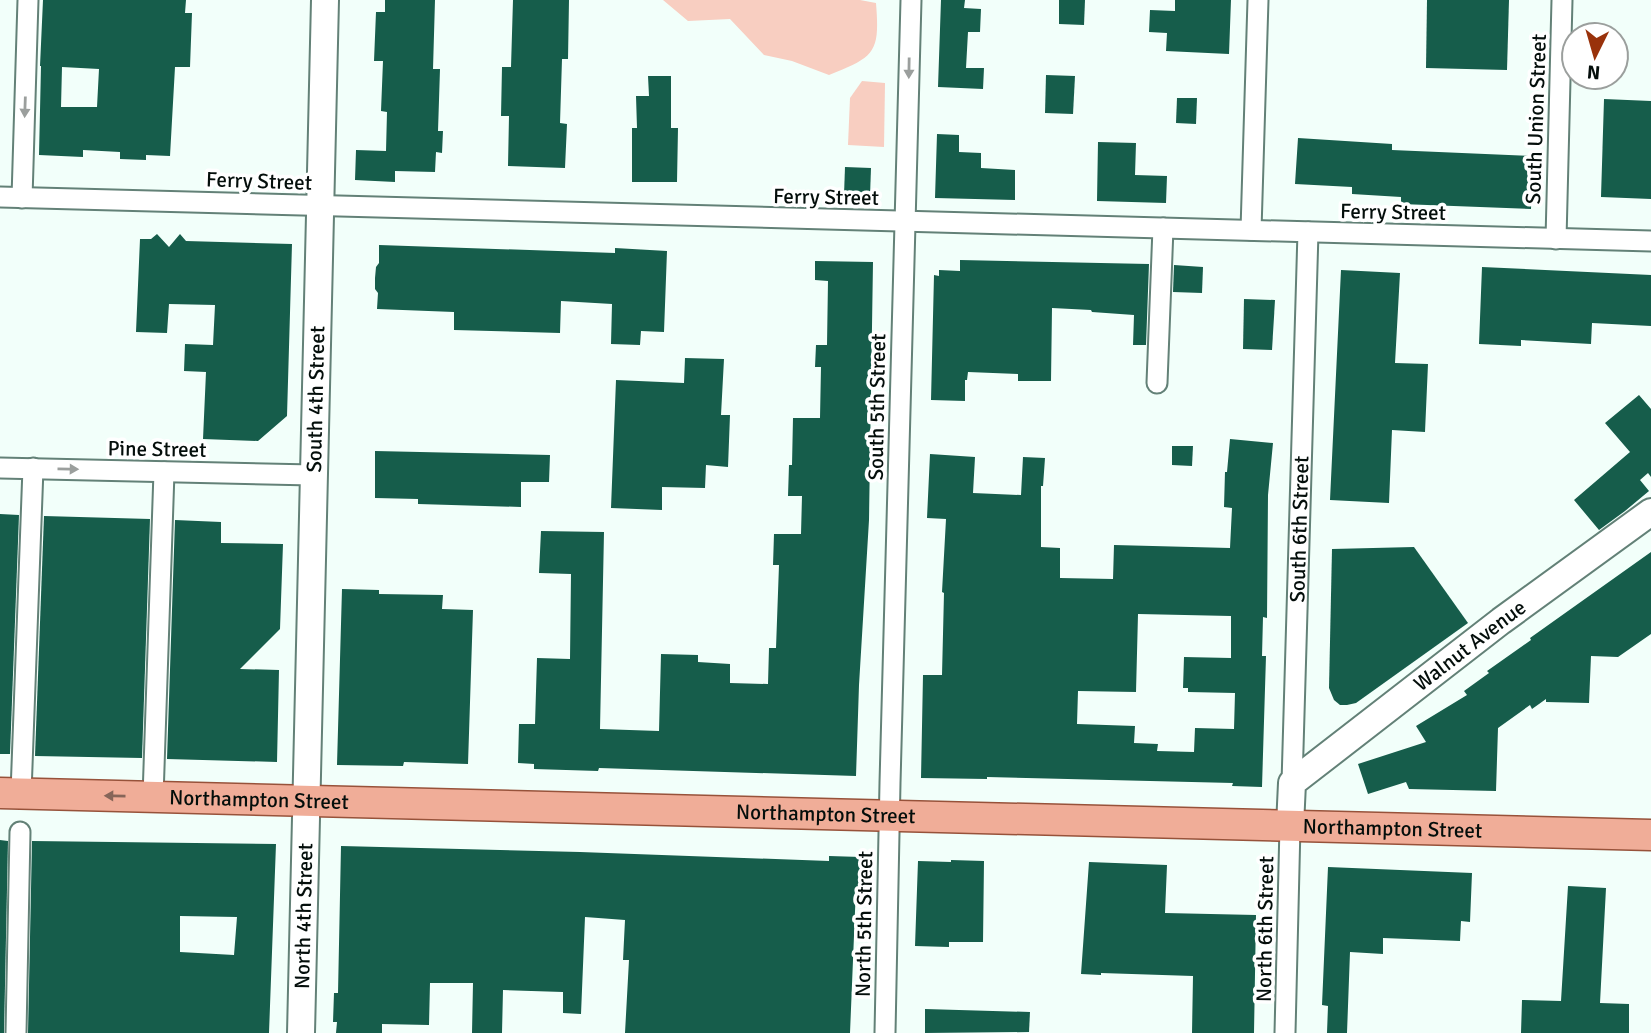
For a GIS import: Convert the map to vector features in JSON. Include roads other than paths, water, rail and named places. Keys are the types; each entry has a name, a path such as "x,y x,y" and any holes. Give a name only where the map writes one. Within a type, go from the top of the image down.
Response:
{"main road":[{"name":"Northampton Street","path":"11,793 1651,835"}],"street":[{"path":"22,198 28,0"},
{"name":"South 4th Street","path":"306,800 325,0"},
{"name":"South 5th Street","path":"889,816 911,0"},
{"path":"1251,230 1258,0"},
{"name":"South Union Street","path":"1556,239 1562,0"},
{"name":"Ferry Street","path":"0,197 1651,241"},
{"path":"1157,383 1163,228"},
{"name":"South 6th Street","path":"1290,826 1308,232"},
{"name":"Pine Street","path":"0,468 313,475"},
{"path":"11,793 33,468"},
{"path":"153,797 164,472"},
{"name":"Walnut Avenue","path":"1292,783 1501,621 1651,512"},
{"name":"North 4th Street","path":"301,1033 306,800"},
{"name":"North 5th Street","path":"885,1033 889,816"},
{"name":"North 6th Street","path":"1285,1033 1290,826"},
{"path":"16,1033 20,832"}]}
